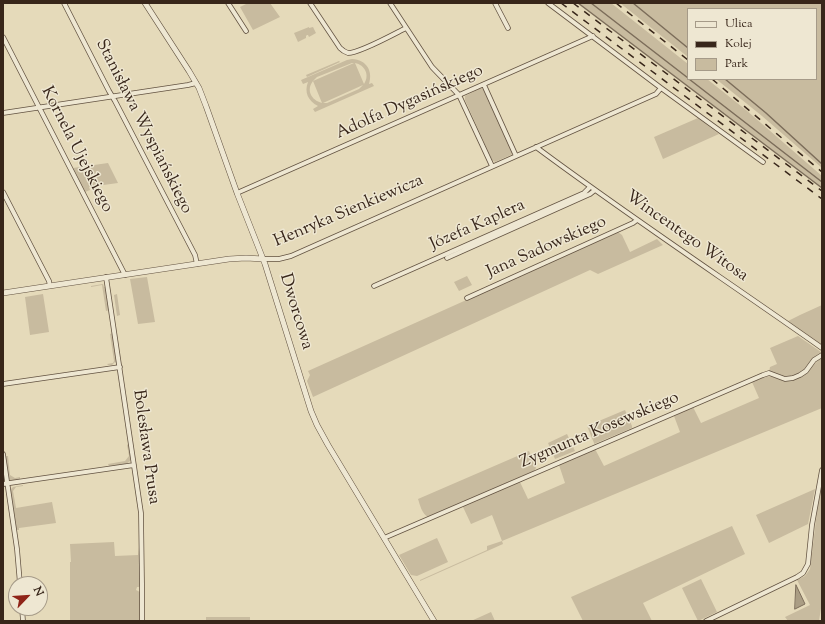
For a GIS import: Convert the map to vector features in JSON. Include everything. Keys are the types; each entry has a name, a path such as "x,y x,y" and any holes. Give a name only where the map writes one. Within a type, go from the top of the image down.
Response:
{"street":[{"name":"Stanisława Wyspiańskiego","path":"64,3 195,255 197,264"},
{"name":"Dworcowa","path":"145,3 182,58 208,109 237,193 263,259 314,419 328,445 434,621"},
{"path":"228,3 246,31"},
{"path":"310,3 343,52 355,52 406,28"},
{"path":"390,3 432,66 459,96 492,166"},
{"path":"495,3 508,28"},
{"path":"548,3 763,162"},
{"name":"Adolfa Dygasińskiego","path":"237,193 594,36"},
{"name":"Kornela Ujejskiego","path":"3,37 125,275"},
{"path":"3,113 196,83"},
{"path":"484,85 516,156"},
{"name":"Henryka Sienkiewicza","path":"3,293 240,258 278,259 291,256 656,94 661,88"},
{"name":"Wincentego Witosa","path":"536,147 590,187 822,348"},
{"name":"Józefa Kaplera","path":"374,286 584,193 590,187"},
{"name":"Józefa Kaplera","path":"447,258 590,194 595,190"},
{"path":"3,192 49,281 50,286"},
{"name":"Jana Sadowskiego","path":"467,298 637,220"},
{"name":"Bolesława Prusa","path":"106,278 142,518 142,621"},
{"name":"Zygmunta Kosewskiego","path":"384,538 763,375 769,373 785,379 793,378 806,371 814,360 822,355"},
{"path":"3,384 120,367"},
{"path":"3,454 5,484 17,549 19,576"},
{"path":"5,484 134,465"},
{"path":"706,621 803,573 808,564 812,525 822,470"}],"green space":[{"path":"248,3 270,3 280,17 253,30 240,7"},
{"path":"578,3 611,3 687,63 687,80 708,80 746,110 822,176 822,188"},
{"path":"620,3 822,3 822,168 762,116 717,80 817,80 817,8 687,8 687,56"},
{"path":"309,27 313,27 316,33 309,37 307,35 306,38 298,42 294,33"},
{"path":"347,60 357,60 365,64 368,67 370,75 369,84 372,83 374,86 315,112 313,109 318,106 309,99 306,89 308,82 303,84 301,80","holes":["352,63 354,63 313,81 317,77","355,63 359,64 366,71 367,77 364,84","313,81 322,103 318,102 312,97 310,88","363,85 359,89 327,103 323,103"]},
{"path":"339,61 340,62 307,77 306,75"},
{"path":"481,88 485,90 513,154 495,162 492,160 465,100 465,96"},
{"path":"698,118 719,134 663,159 654,137"},
{"path":"108,163 118,183 89,187 90,190 85,192 73,168"},
{"path":"618,232 622,235 630,252 657,239 663,245 598,274 590,270 313,397 307,381 310,375 308,371"},
{"path":"467,276 472,285 459,291 454,282"},
{"path":"147,277 155,322 138,324 130,279"},
{"path":"103,284 104,287 106,287 109,310 106,311 102,285 91,287"},
{"path":"43,294 49,332 30,335 25,297"},
{"path":"117,294 120,315 117,316 114,295"},
{"path":"822,305 822,346 788,321"},
{"path":"113,333 117,361 112,365 108,365 107,364 113,363 114,361 110,334"},
{"path":"798,336 821,352 800,374 795,376 785,377 769,372 770,367 777,364 770,348"},
{"path":"822,357 822,408 502,541 492,515 471,524 463,507 464,505 518,481 520,482 528,499 565,483 559,465 595,449 604,466 680,432 674,416 693,407 701,423 759,398 752,382 764,376 790,381 804,374"},
{"path":"625,410 632,428 594,444 587,426"},
{"path":"567,434 575,451 555,459 548,443"},
{"path":"128,444 131,454 130,461 125,464 109,466 108,464 125,461 129,456"},
{"path":"529,451 536,468 534,471 428,517 420,507 418,499"},
{"path":"5,456 8,456 10,475 15,478 20,477 20,480 12,481 9,479"},
{"path":"822,482 822,602 819,621 788,621 785,617 810,605 797,580 805,576 810,569"},
{"path":"23,485 16,487 13,491 16,508 52,502 56,523 19,528 19,530 16,530 10,490 13,487"},
{"path":"815,489 808,524 769,543 756,515"},
{"path":"732,526 745,554 643,603 652,621 583,621 571,597"},
{"path":"437,538 448,562 417,576 411,575 399,555"},
{"path":"502,541 503,544 420,581 487,550 487,546"},
{"path":"114,542 115,556 138,555 140,547 140,586 137,587 136,590 140,592 140,621 70,621 70,544"},
{"path":"701,579 717,612 698,621 682,588"},
{"path":"491,612 495,621 471,621"},
{"path":"206,617 250,617 250,621 206,621"}],"shaded area":[{"path":"796,585 805,604 795,609"}],"waterway":[{"path":"578,3 822,188"},
{"path":"591,3 687,77"},
{"path":"633,3 687,47"},
{"path":"690,80 822,182"},
{"path":"726,80 766,113 822,164"}],"railway":[{"path":"561,3 822,199"},
{"path":"573,3 822,191"},
{"path":"616,3 687,59"},
{"path":"713,80 822,172"}]}
